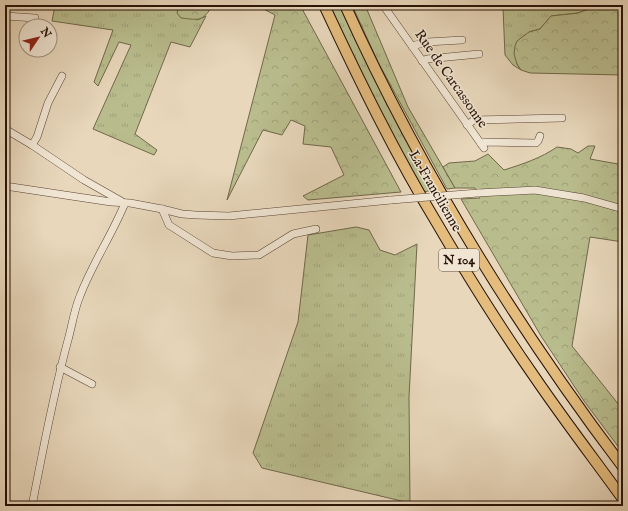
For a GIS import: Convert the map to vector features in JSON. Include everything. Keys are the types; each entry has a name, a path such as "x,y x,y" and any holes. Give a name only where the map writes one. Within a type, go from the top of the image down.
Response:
{"highway":[{"name":"La Francilienne","path":"324,5 376,114 448,243 536,379 623,499"},
{"name":"La Francilienne","path":"345,5 393,104 452,212 486,268 543,355 581,410 623,466"}],"street":[{"name":"Rue de Carcassonne","path":"382,5 482,146 485,142 536,143 540,136"},
{"path":"5,16 35,18"},
{"path":"412,46 427,42 462,40"},
{"path":"422,61 427,59 479,54"},
{"path":"32,145 37,137 48,103 62,76"},
{"path":"467,125 474,120 562,118"},
{"path":"5,129 32,145 84,180 125,204"},
{"path":"5,186 125,204 130,203 182,214 196,215 229,216 391,200 535,190 584,198 623,209"},
{"path":"32,506 50,410 60,366 79,297 125,204"},
{"path":"162,209 168,225 213,253 232,256 258,255 293,234 316,229"},
{"path":"60,366 92,384"}],"green space":[{"path":"55,5 179,5 197,20 206,16 190,47 171,42 135,134 157,150 154,155 93,129 131,45 119,42 98,86 94,82 113,30 58,22 58,18 53,18"},
{"path":"179,5 213,5 203,17 197,19 181,18 177,13"},
{"path":"256,5 300,5 401,192 308,200 303,196 344,175 331,147 303,144 305,126 291,120 282,135 263,130 227,200 275,15"},
{"path":"328,5 340,5 368,66 435,190 422,192 358,70"},
{"path":"352,5 365,5 408,107 455,188 447,189 378,62"},
{"path":"510,5 588,5 590,9 578,13 551,16 540,29 529,32 517,64 521,70 513,65 505,55 503,8"},
{"path":"588,5 623,5 623,75 530,73 521,70 517,64 514,54 517,41 529,32 540,29 551,16 578,13 589,9"},
{"path":"588,146 595,146 590,159 618,164 623,160 623,242 590,237 572,346 623,410 623,453 584,401 541,336 461,199 480,198 475,188 455,188 443,167 449,163 475,161 488,154 504,170 538,158 557,147 571,149 578,153"},
{"path":"356,227 369,230 380,250 395,255 417,244 409,397 410,503 262,468 253,453 298,322 308,235"}]}
